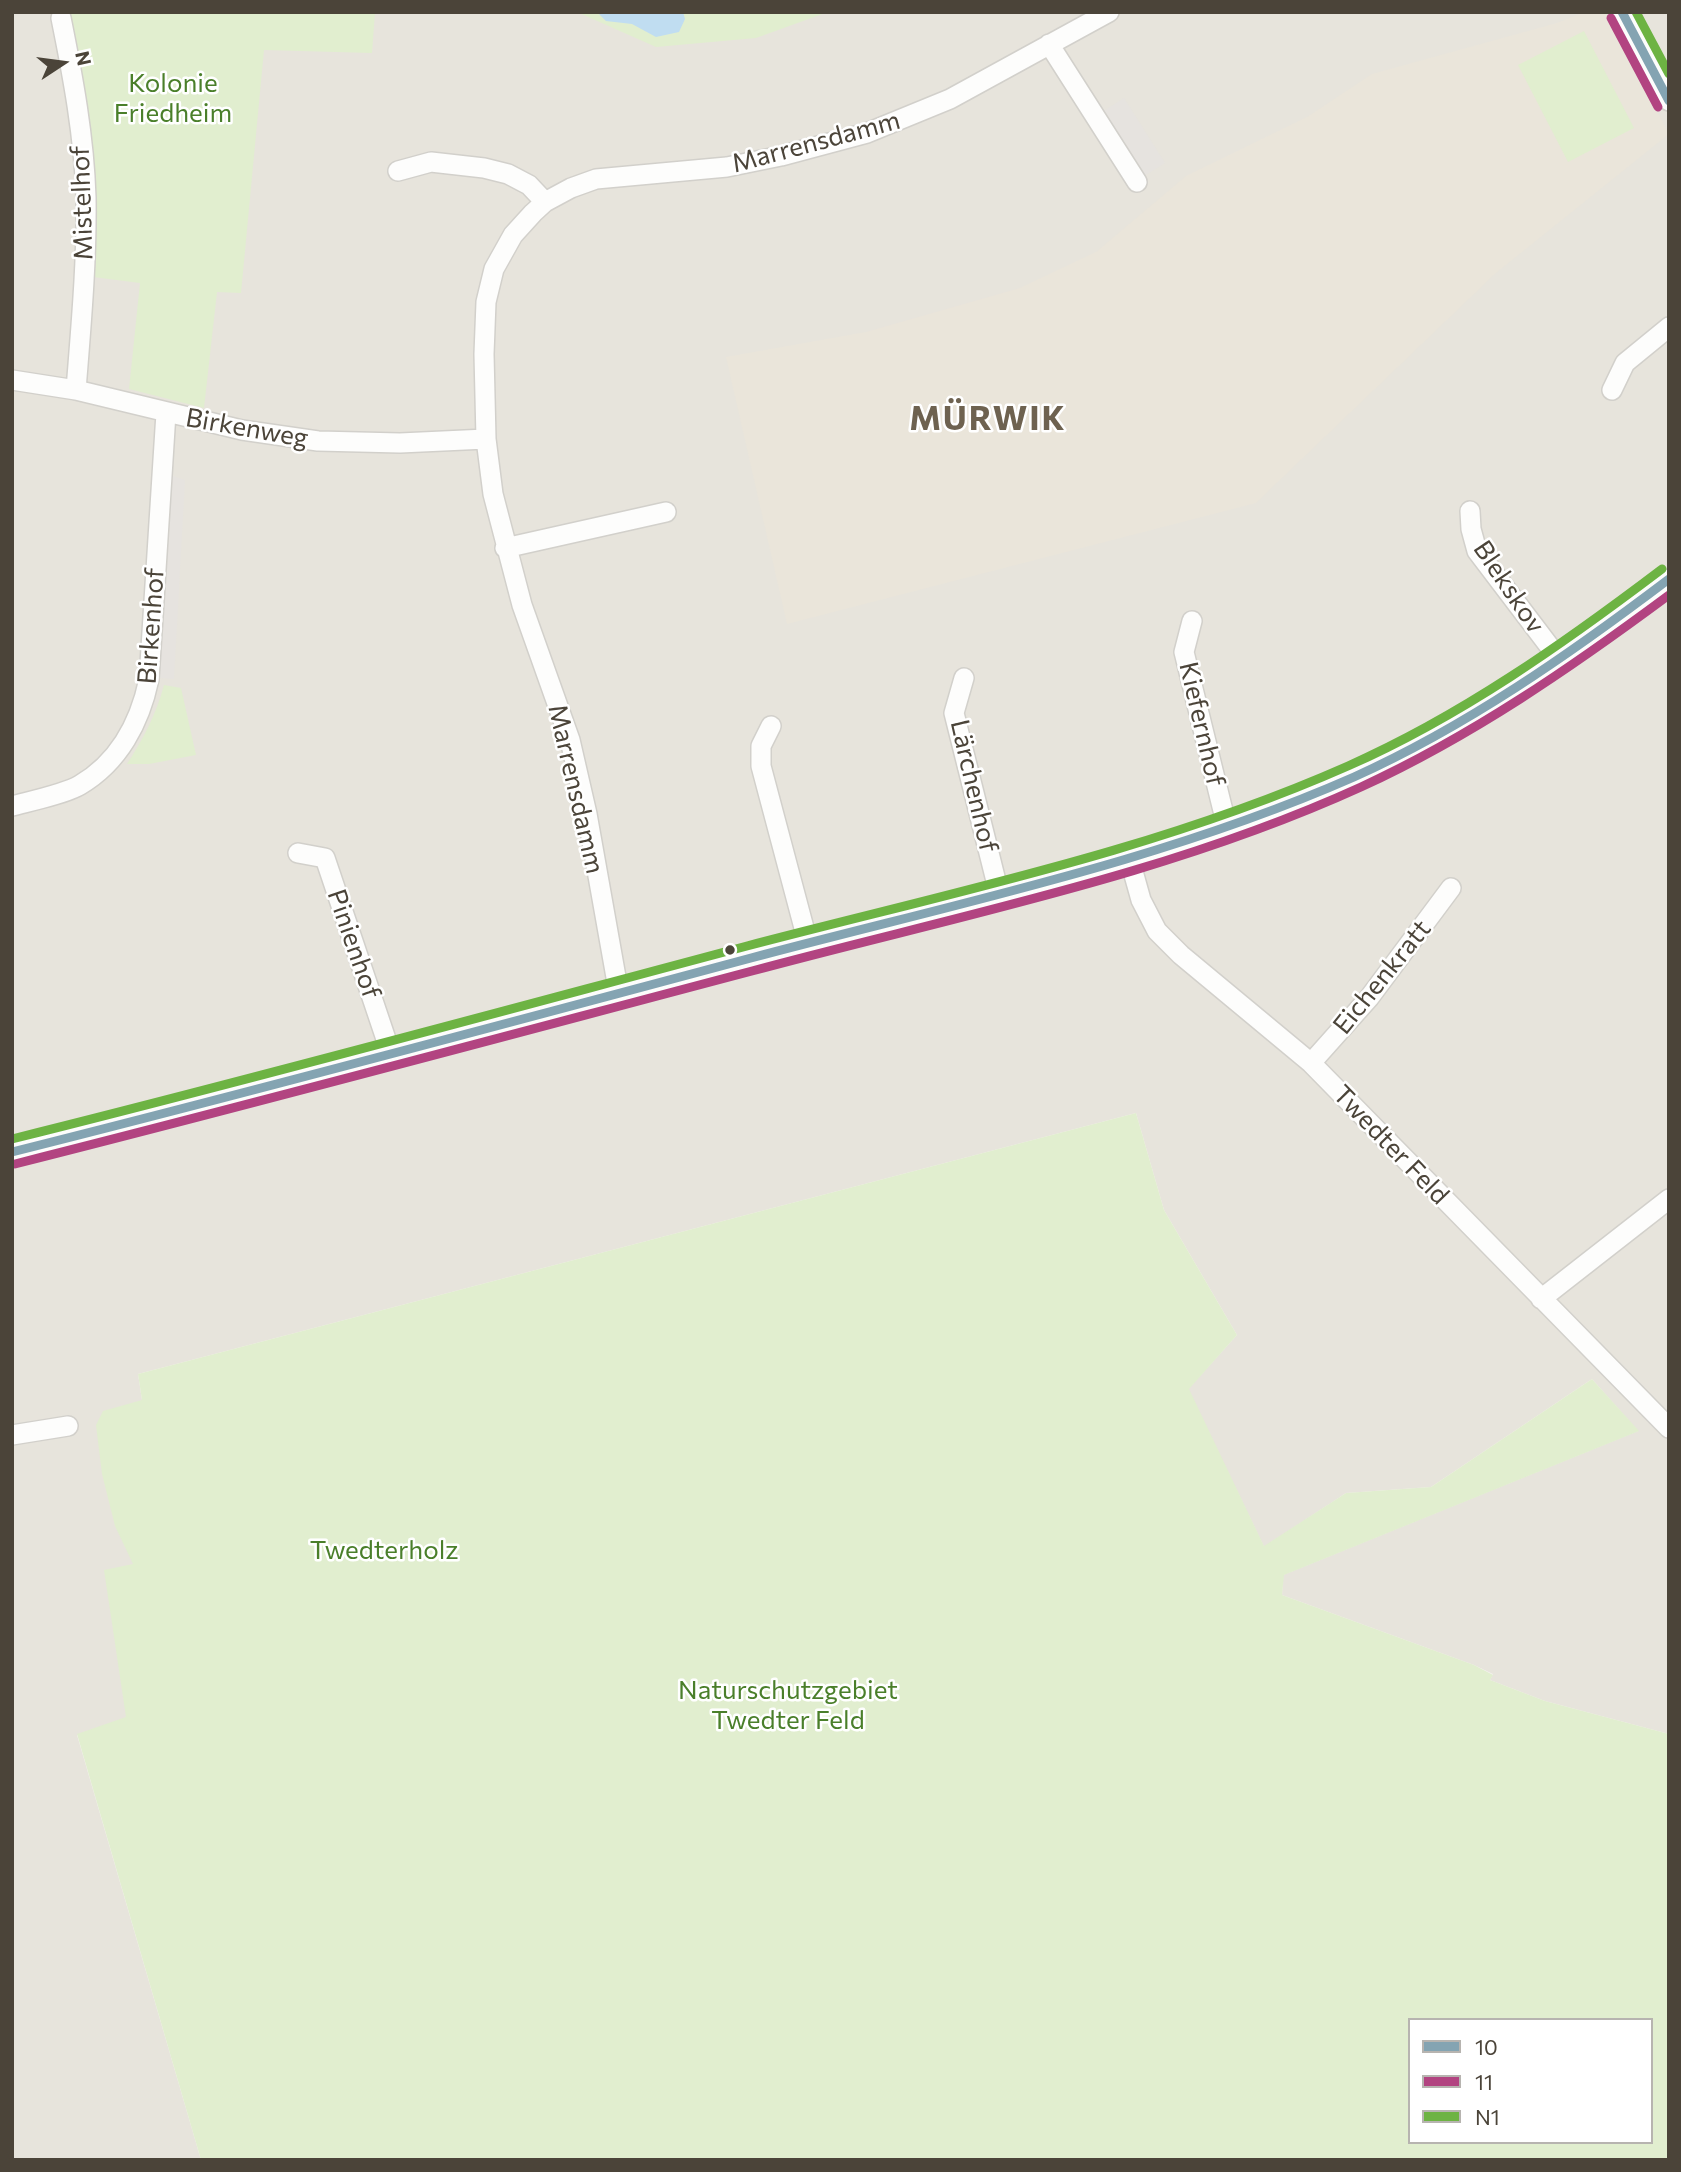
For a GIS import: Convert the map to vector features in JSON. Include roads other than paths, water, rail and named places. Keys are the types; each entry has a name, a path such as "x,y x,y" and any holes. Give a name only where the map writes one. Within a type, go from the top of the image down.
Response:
{"street":[{"name":"Marrensdamm","path":"619,994 587,814 570,740 522,605 505,548 494,494 486,439 486,302 494,269 513,236 545,202 571,188 596,179 727,167 867,133 950,99 1109,12"},
{"path":"1622,12 1669,101"},
{"name":"Mistelhof","path":"61,18 77,97 86,195 85,271 76,390"},
{"path":"1049,44 1137,182"},
{"path":"398,171 431,162 508,173 529,185 545,202"},
{"path":"1612,390 1625,363 1669,327"},
{"name":"Birkenweg","path":"12,380 76,390 242,430 318,441 400,443 486,439"},
{"name":"Birkenhof","path":"12,806 79,786 118,752 144,705 149,679 166,413"},
{"name":"Blekskov","path":"1469,511 1477,551 1559,659"},
{"path":"505,548 666,512"},
{"path":"12,1152 999,893 1227,827 1356,776 1476,713 1559,659 1669,579"},
{"name":"Kiefernhof","path":"1192,621 1184,652 1227,827"},
{"name":"Lärchenhof","path":"964,678 954,713 999,893"},
{"path":"771,726 761,746 761,766 808,943"},
{"name":"Pinienhof","path":"299,853 324,858 391,1054"},
{"name":"Twedter Feld","path":"1129,857 1142,900 1157,931 1181,955 1311,1063 1669,1428"},
{"name":"Eichenkratt","path":"1311,1063 1369,998 1451,888"},
{"path":"1541,1299 1669,1199"},
{"path":"12,1434 68,1426"}],"water":[{"path":"597,12 683,12 685,19 679,32 656,37 632,24 606,21"}],"district":[{"name":"MÜRWIK","path":"988,419"}],"park label":[{"name":"Kolonie Friedheim","path":"173,98"},
{"name":"Twedterholz","path":"384,1550"},
{"name":"Naturschutzgebiet Twedter Feld","path":"788,1705"}]}
